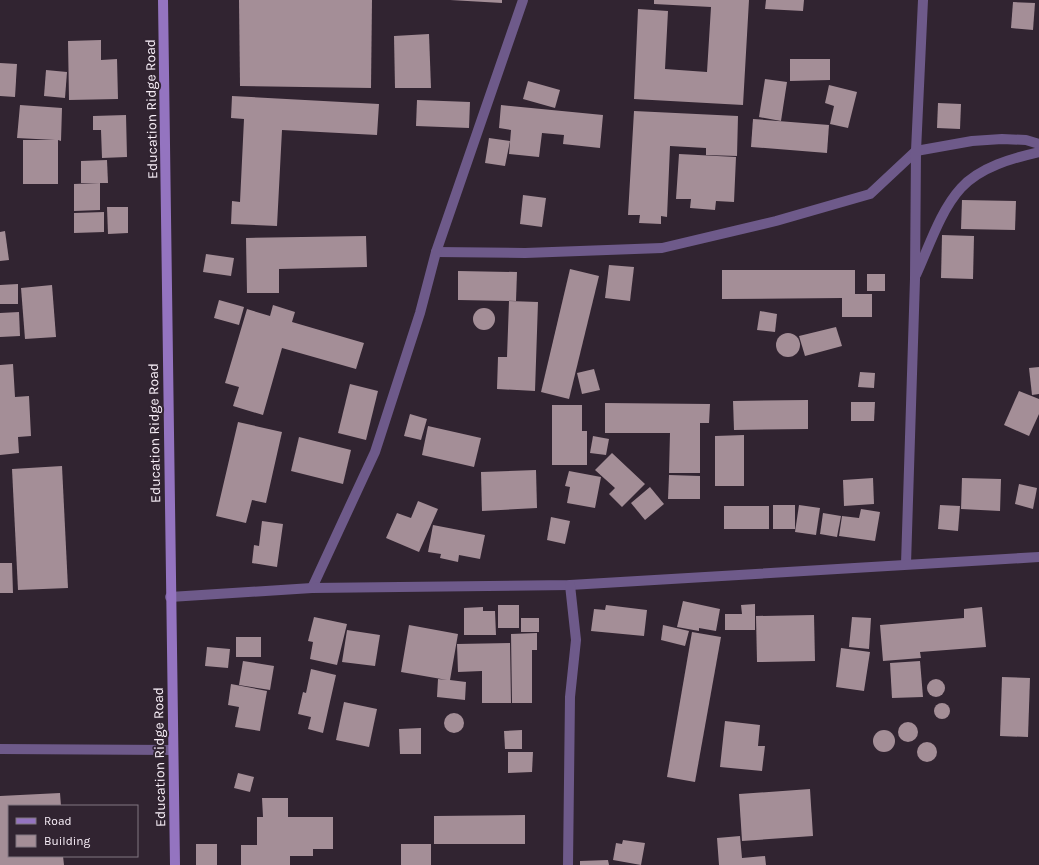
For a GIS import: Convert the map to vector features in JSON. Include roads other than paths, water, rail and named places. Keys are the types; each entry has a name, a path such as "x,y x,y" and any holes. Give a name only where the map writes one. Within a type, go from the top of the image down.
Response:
{"main road":[{"name":"Education Ridge Road","path":"163,0 170,597 175,865"}],"street":[{"path":"312,588 375,452 420,313 436,252 523,0"},
{"path":"906,564 915,279 916,151 923,0"},
{"path":"436,252 525,253 662,248 776,221 870,194 916,151 972,140 1010,139 1026,140 1039,144"},
{"path":"915,279 944,213 962,187 981,173 1015,158 1039,152"},
{"path":"170,597 312,588 570,585 1039,557"},
{"path":"568,865 570,696 576,640 570,585"},
{"path":"0,750 173,750"}]}
